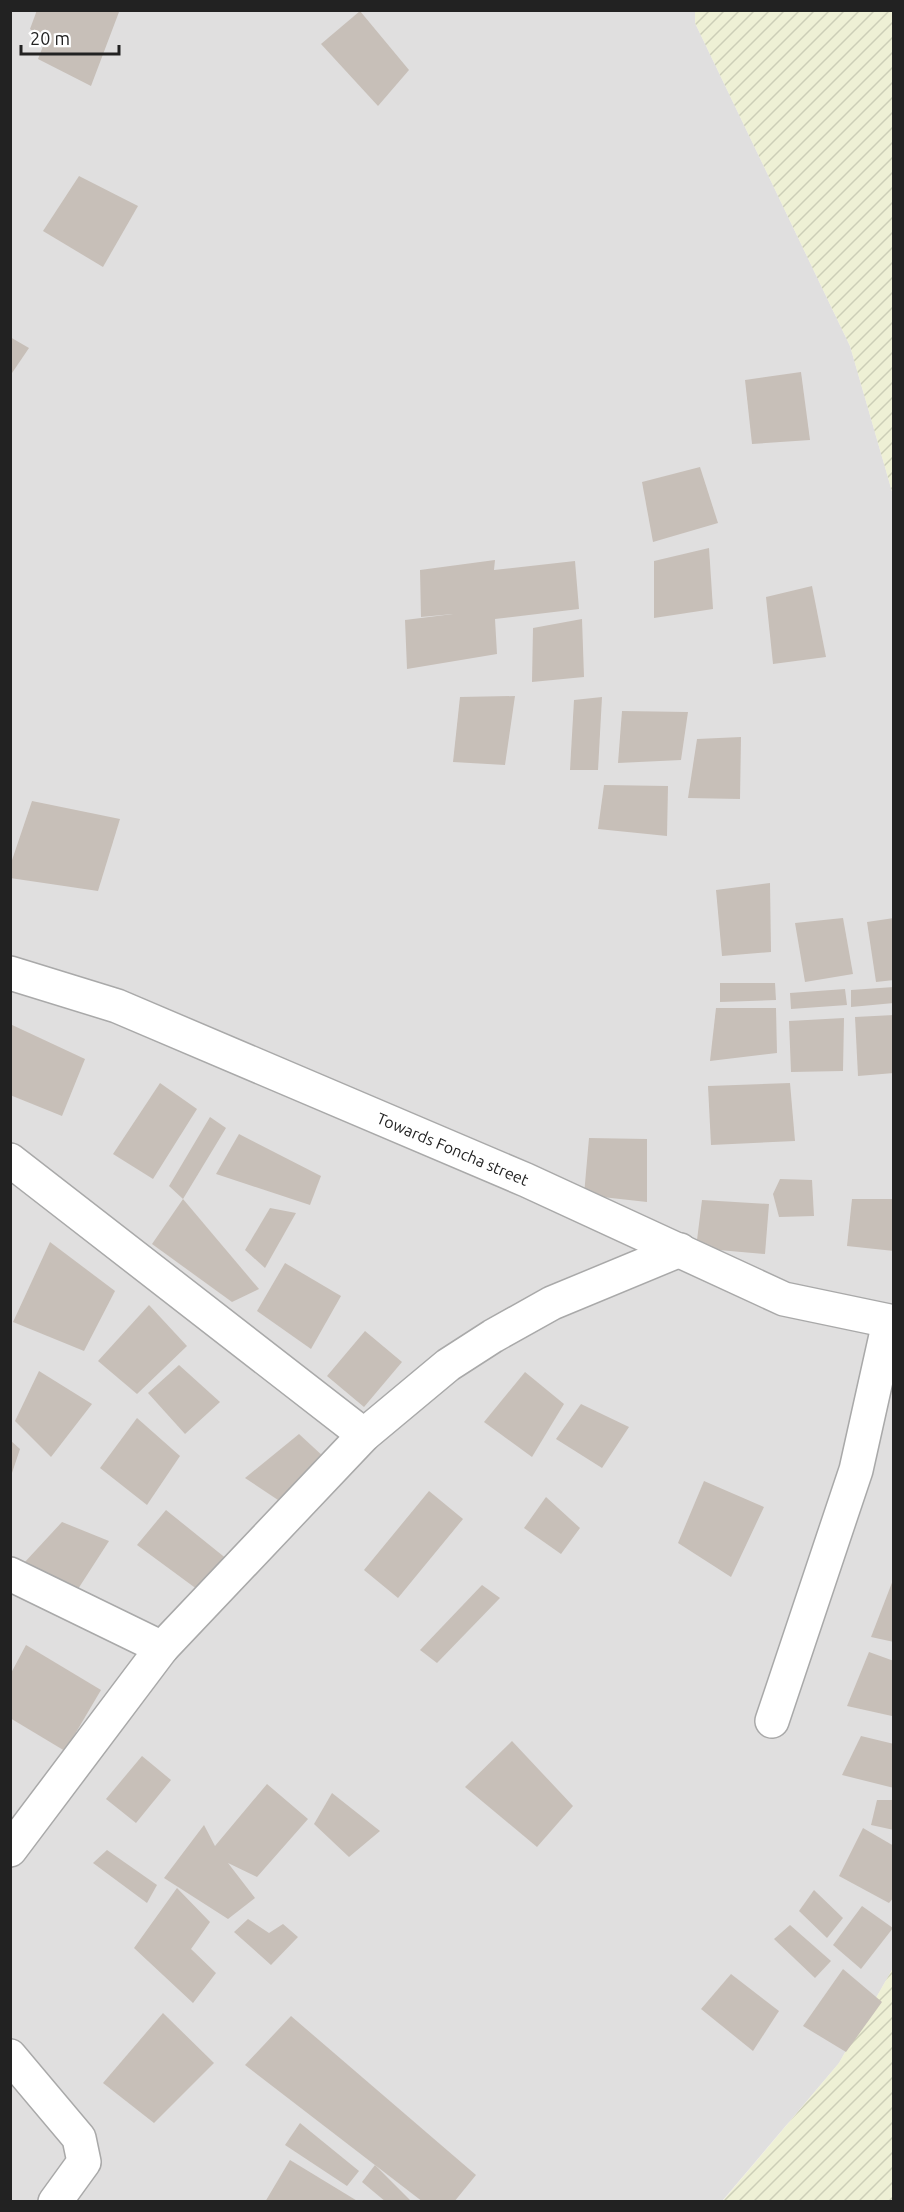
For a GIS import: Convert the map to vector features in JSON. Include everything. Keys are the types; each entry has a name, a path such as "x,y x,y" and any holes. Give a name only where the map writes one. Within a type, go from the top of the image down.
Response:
{"street":[{"name":"Towards Foncha street","path":"10,973 117,1006 526,1180 784,1299 891,1322"},
{"path":"10,1160 364,1435"},
{"path":"10,1850 162,1648 364,1435 448,1365 493,1336 552,1303 680,1250"},
{"path":"772,1721 856,1470 891,1322"},
{"path":"10,1574 162,1648"},
{"path":"10,2056 79,2138 84,2162 55,2202"}],"shaded area":[{"path":"11,11 695,11 695,23 850,346 893,495 893,1968 839,2063 722,2201 11,2202"}],"green space":[{"path":"695,11 893,11 893,495 850,346 695,23"},
{"path":"893,1968 893,2201 722,2202 839,2063"}],"building":[{"path":"37,10 119,12 91,86 38,59 45,41 30,29"},
{"path":"360,11 409,70 378,106 321,44"},
{"path":"79,176 138,206 103,267 43,231"},
{"path":"10,337 29,348 10,376"},
{"path":"801,372 810,440 752,444 745,380"},
{"path":"700,467 718,523 653,542 642,482"},
{"path":"709,548 713,609 654,618 654,561"},
{"path":"495,560 494,570 575,561 579,609 495,619 497,654 407,669 405,620 453,614 421,617 420,570"},
{"path":"812,586 826,657 773,664 766,597"},
{"path":"582,619 584,677 532,682 533,628"},
{"path":"515,696 505,765 453,762 460,697"},
{"path":"602,697 598,770 570,770 574,700"},
{"path":"622,711 688,712 681,760 618,763"},
{"path":"741,737 740,799 688,798 697,739"},
{"path":"604,785 668,786 667,836 598,829"},
{"path":"32,801 120,819 98,891 10,878 10,866"},
{"path":"770,883 771,952 722,956 716,890"},
{"path":"843,918 853,974 805,982 795,923"},
{"path":"894,918 894,980 876,982 867,922"},
{"path":"720,983 775,983 776,1000 720,1002"},
{"path":"894,987 894,1003 851,1007 851,990"},
{"path":"845,989 847,1005 791,1009 790,993"},
{"path":"716,1008 776,1008 777,1053 710,1061"},
{"path":"894,1015 894,1073 858,1076 855,1017"},
{"path":"844,1018 843,1071 791,1072 789,1021"},
{"path":"10,1024 85,1059 62,1116 10,1095"},
{"path":"160,1083 197,1109 153,1179 113,1154"},
{"path":"790,1083 795,1141 711,1145 708,1086"},
{"path":"210,1117 226,1128 183,1199 169,1186"},
{"path":"239,1134 321,1176 310,1205 216,1174"},
{"path":"589,1138 647,1139 647,1202 584,1195"},
{"path":"780,1179 812,1180 814,1216 779,1217 773,1194"},
{"path":"183,1199 259,1289 232,1302 152,1244"},
{"path":"852,1199 894,1199 894,1251 847,1246"},
{"path":"702,1200 769,1204 765,1254 696,1248"},
{"path":"270,1208 296,1213 265,1268 245,1250"},
{"path":"50,1242 115,1291 84,1351 13,1322"},
{"path":"285,1263 341,1296 311,1349 257,1311"},
{"path":"149,1305 187,1346 137,1394 98,1361"},
{"path":"365,1331 402,1362 364,1407 327,1376"},
{"path":"179,1365 220,1402 185,1434 148,1393"},
{"path":"39,1371 92,1404 51,1457 15,1421"},
{"path":"525,1372 564,1404 532,1457 484,1422"},
{"path":"581,1404 629,1427 602,1468 556,1439"},
{"path":"137,1418 180,1456 147,1505 100,1468"},
{"path":"299,1434 325,1458 284,1504 245,1478"},
{"path":"10,1440 20,1449 11,1476 10,1476"},
{"path":"704,1481 764,1507 731,1577 678,1543"},
{"path":"429,1491 463,1519 398,1598 364,1570"},
{"path":"546,1497 580,1528 561,1554 524,1528"},
{"path":"166,1510 238,1568 209,1598 137,1545"},
{"path":"62,1522 109,1541 78,1589 24,1563"},
{"path":"894,1580 894,1642 871,1637"},
{"path":"482,1585 500,1598 437,1663 420,1650"},
{"path":"26,1645 101,1690 65,1751 10,1718 10,1675"},
{"path":"869,1652 894,1661 892,1716 847,1706"},
{"path":"861,1736 894,1744 894,1788 842,1775"},
{"path":"512,1741 573,1806 537,1847 465,1787"},
{"path":"142,1756 171,1780 136,1823 106,1799"},
{"path":"267,1784 308,1819 257,1877 228,1863 255,1898 228,1919 164,1878 204,1825 215,1846"},
{"path":"332,1793 380,1831 349,1857 314,1824"},
{"path":"877,1800 894,1800 894,1830 871,1825"},
{"path":"863,1828 894,1846 894,1897 889,1903 839,1876"},
{"path":"107,1850 157,1885 147,1903 93,1863"},
{"path":"177,1888 210,1922 191,1949 216,1973 193,2003 134,1948"},
{"path":"814,1890 843,1918 827,1938 799,1911"},
{"path":"862,1906 893,1928 861,1969 833,1945"},
{"path":"248,1919 269,1933 283,1924 298,1937 271,1965 234,1932"},
{"path":"790,1925 831,1961 815,1978 774,1939"},
{"path":"843,1969 882,2002 846,2052 803,2026"},
{"path":"731,1974 779,2011 753,2051 701,2009"},
{"path":"163,2013 214,2063 154,2123 103,2083"},
{"path":"291,2016 476,2175 454,2202 423,2202 245,2065"},
{"path":"300,2123 359,2171 347,2186 285,2145"},
{"path":"290,2160 359,2202 265,2202"},
{"path":"375,2165 412,2202 386,2202 362,2182"}]}
